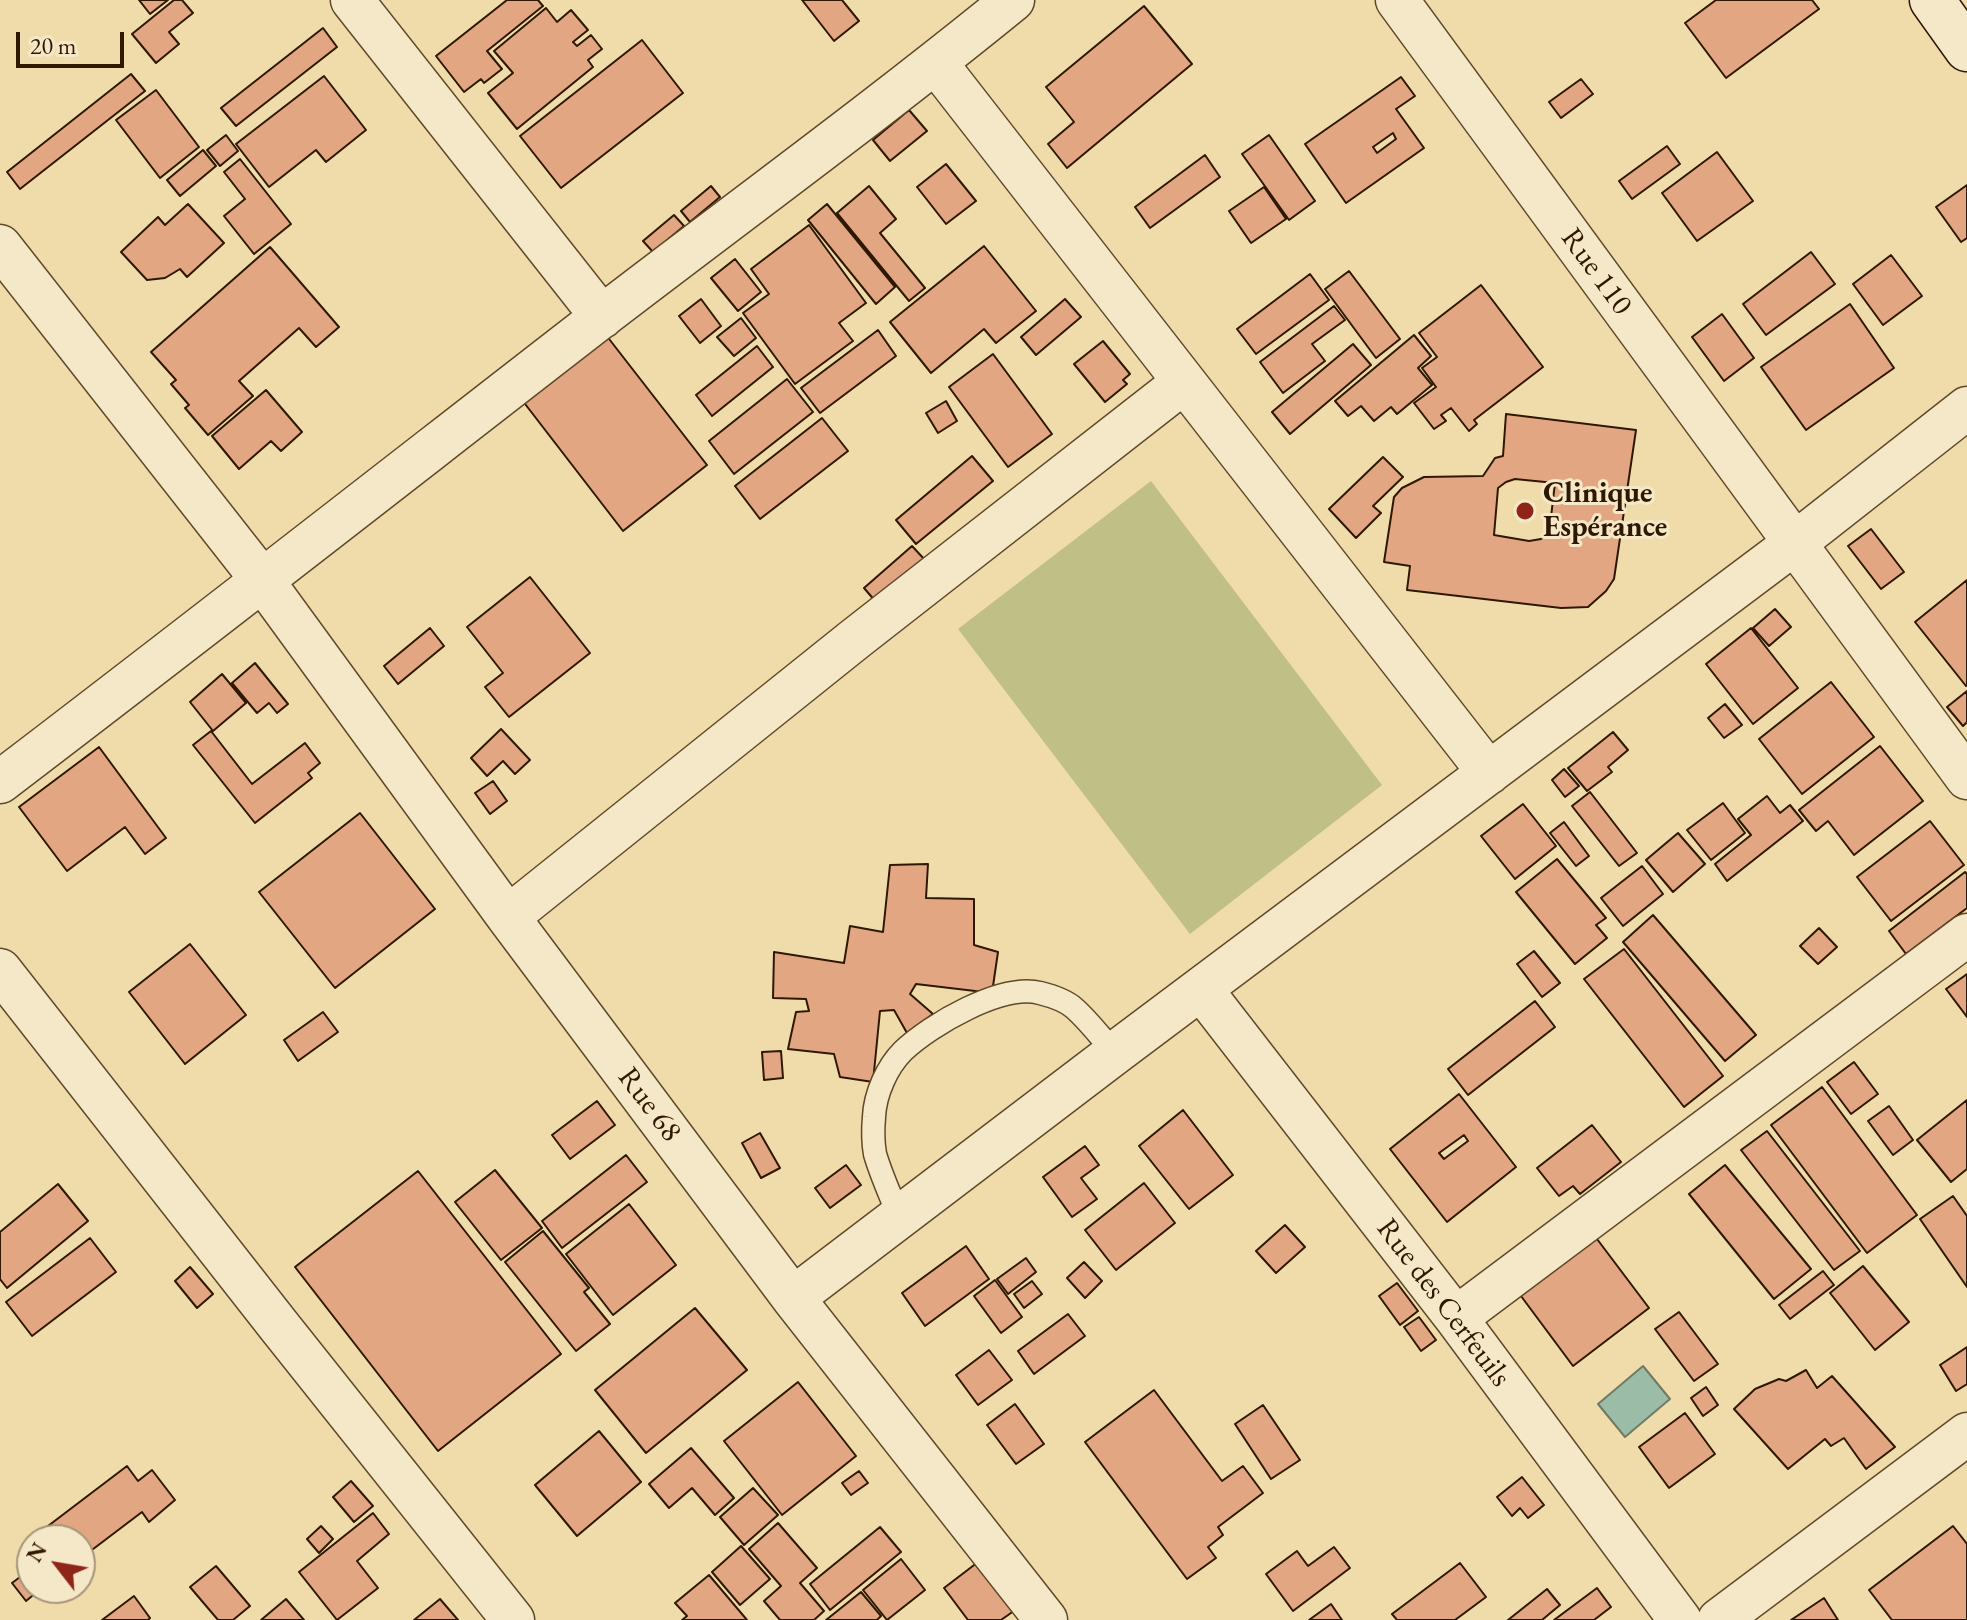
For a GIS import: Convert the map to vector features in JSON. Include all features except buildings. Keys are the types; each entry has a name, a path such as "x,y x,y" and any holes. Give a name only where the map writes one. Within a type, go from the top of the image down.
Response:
{"main road":[{"path":"1932,0 1967,49"}],"street":[{"path":"352,0 602,317"},
{"path":"0,782 936,63 1013,0"},
{"name":"Rue 110","path":"1397,0 1967,778"},
{"path":"936,63 1489,773"},
{"name":"Rue 68","path":"0,246 263,581 508,917 793,1298 1046,1620"},
{"path":"508,917 855,639 1184,382"},
{"path":"793,1298 1795,543 1967,408"},
{"path":"1456,1318 1967,935"},
{"path":"0,970 513,1620"},
{"name":"Rue des Cerfeuils","path":"1201,989 1456,1318 1680,1620"},
{"path":"1719,1620 1967,1434"}],"lane":[{"path":"899,1217 875,1152 874,1114 882,1081 903,1052 932,1030 976,1004 1023,991 1059,999 1073,1007 1115,1053"}],"shaded area":[{"path":"1151,481 1382,785 1190,934 958,629"},
{"path":"1643,1366 1670,1399 1625,1437 1598,1404"}],"place":[{"name":"Clinique Espérance","path":"1525,511"}]}
